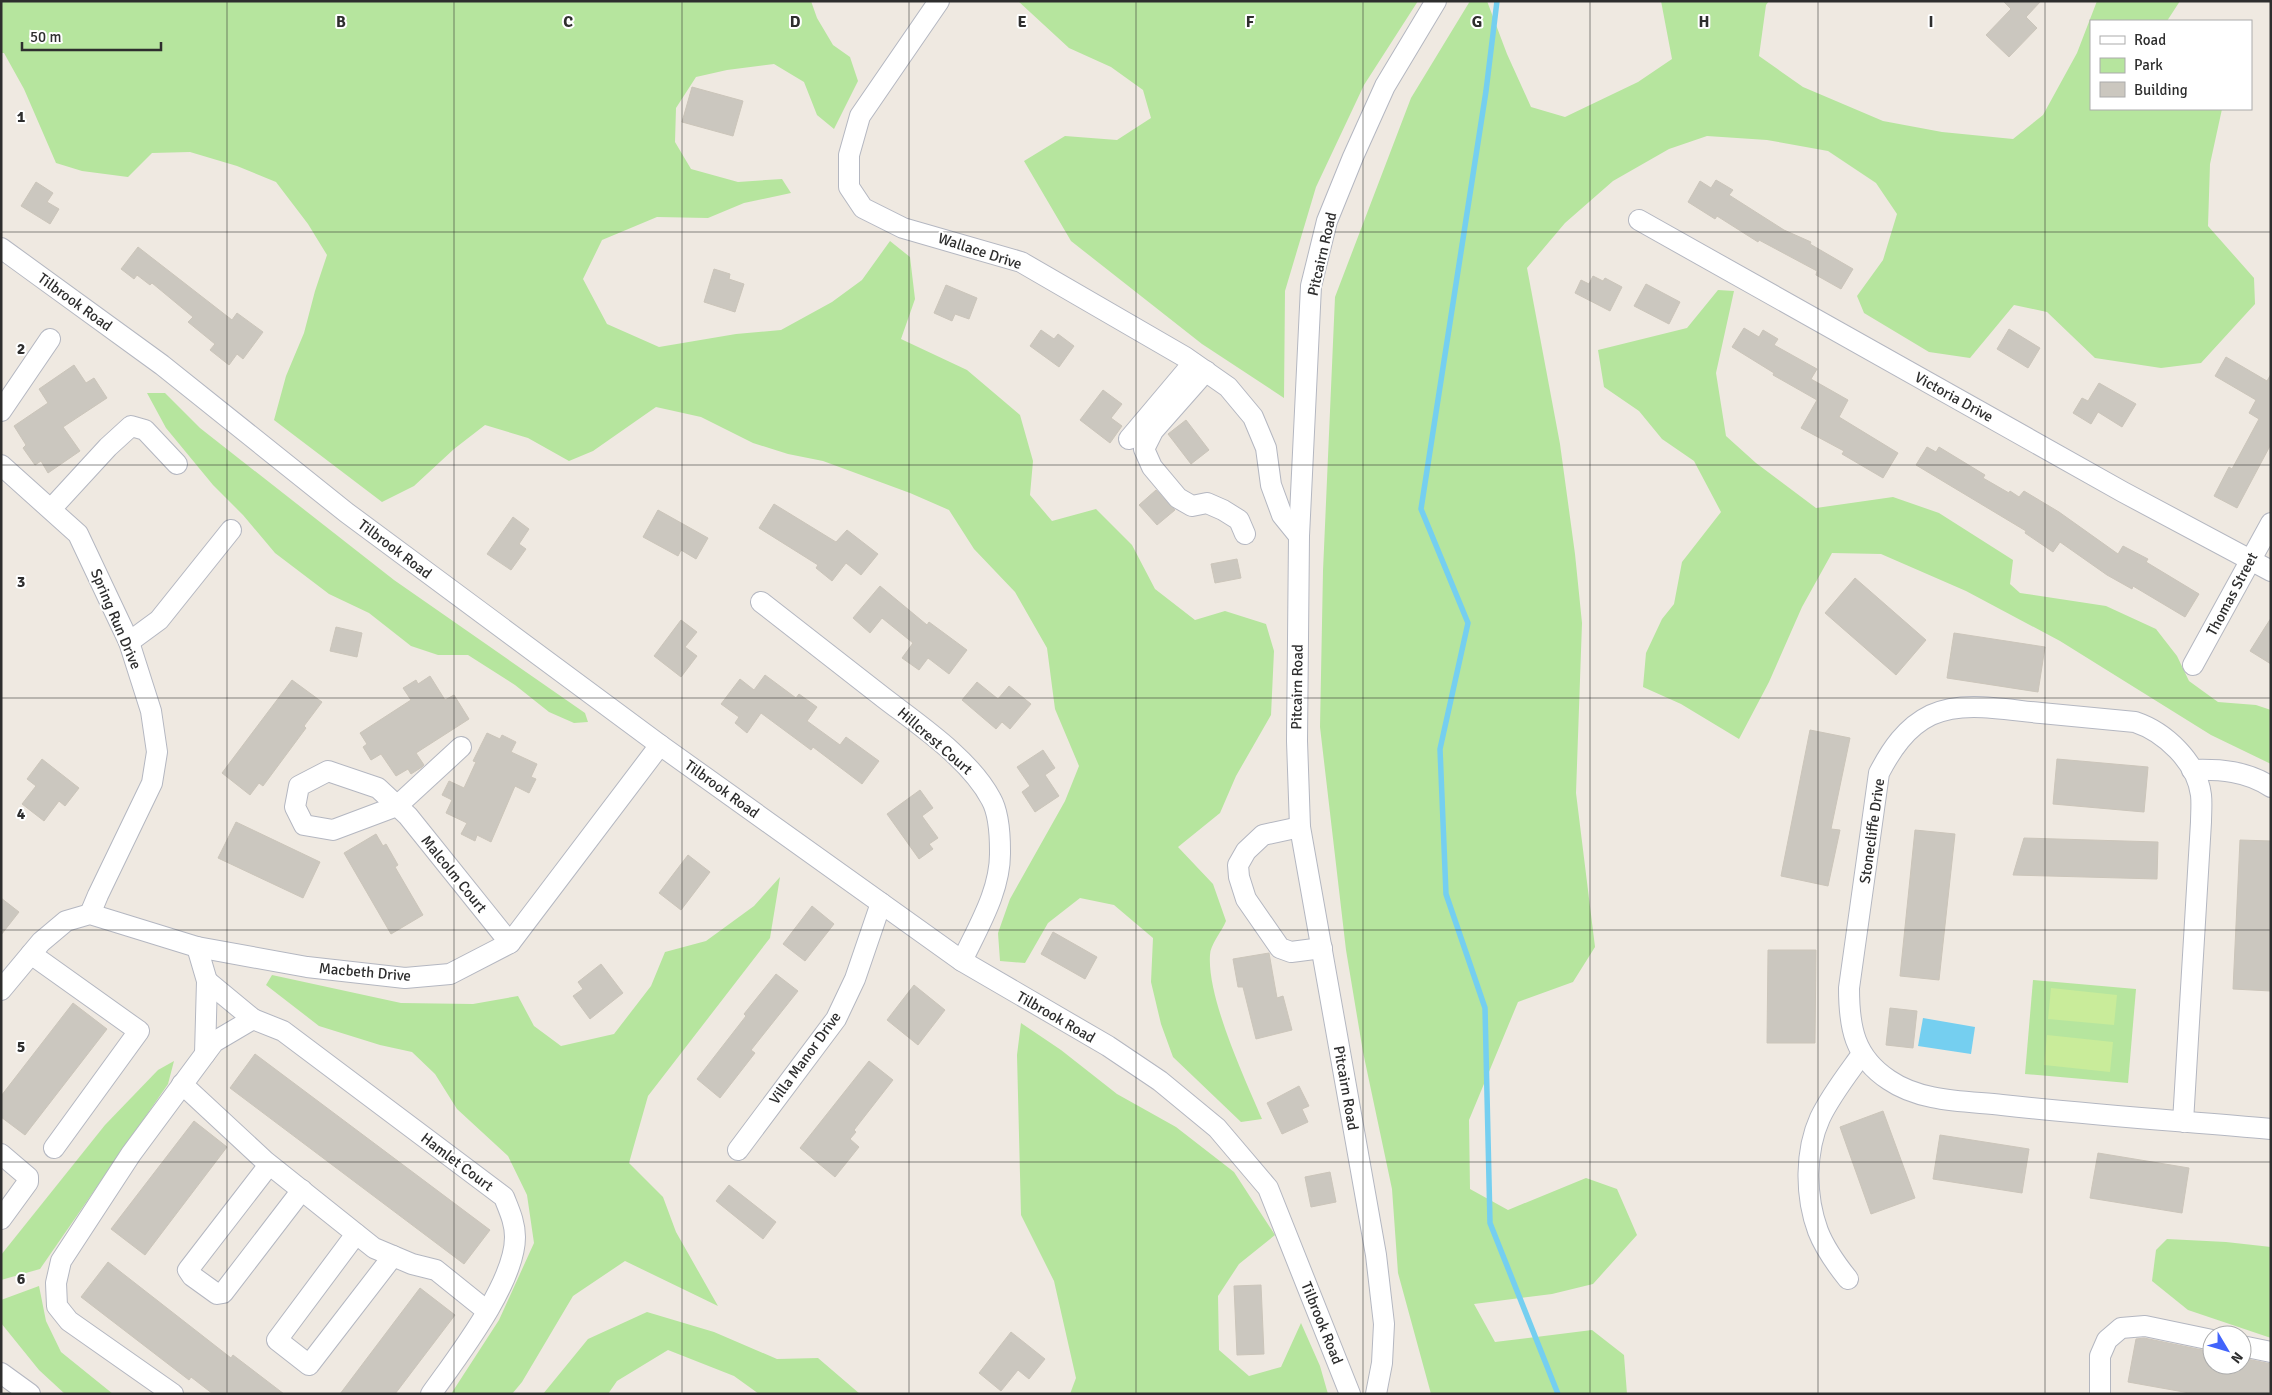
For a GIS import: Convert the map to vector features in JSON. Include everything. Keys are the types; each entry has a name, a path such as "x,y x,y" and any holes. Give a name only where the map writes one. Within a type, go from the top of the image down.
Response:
{"street":[{"name":"Wallace Drive","path":"939,1 860,116 849,155 849,187 863,208 903,228 1021,262 1200,367 1228,387 1253,417 1266,448 1271,485 1282,515 1299,536"},
{"name":"Pitcairn Road","path":"1376,1394 1382,1363 1384,1324 1376,1255 1300,827 1297,741 1299,536 1311,286 1327,221 1385,86 1436,1"},
{"name":"Victoria Drive","path":"1639,220 2123,492 2271,571"},
{"name":"Tilbrook Road","path":"1,248 162,365 346,513 660,745 962,961 1116,1052 1160,1081 1217,1128 1268,1188 1350,1394"},
{"path":"1,411 50,339"},
{"path":"1129,439 1200,367"},
{"path":"1200,367 1153,431 1144,448 1152,467 1178,498 1192,506 1207,504 1223,510 1239,520 1245,534"},
{"path":"51,510 108,447 131,426 145,430 177,464"},
{"name":"Spring Run Drive","path":"1,465 78,534 129,642 151,711 158,752 152,783 90,914"},
{"name":"Thomas Street","path":"2194,665 2271,523"},
{"path":"129,642 159,620 231,530"},
{"name":"Hillcrest Court","path":"761,602 931,735 976,776 992,800 998,825 1000,853 997,879 988,907 962,961"},
{"name":"Stonecliffe Drive","path":"2183,1122 2201,822 2201,794 2192,770 2166,738 2151,727 2135,722 1983,707 1952,709 1931,715 1908,732 1892,748 1879,774 1849,988 1849,1014 1853,1036 1862,1054 1873,1067 1900,1088 1931,1097 2062,1112 2183,1122 2271,1129"},
{"name":"Macbeth Drive","path":"90,914 197,947 307,967 405,978 450,974 510,943 660,745"},
{"path":"398,806 460,747"},
{"path":"2192,770 2216,769 2232,772 2249,776 2271,787"},
{"name":"Malcolm Court","path":"398,806 333,830 304,824 295,807 299,786 328,771 378,788 398,806 408,816 510,943"},
{"path":"1300,827 1263,835 1246,851 1238,865 1239,877 1246,899 1280,948 1291,952 1322,948"},
{"name":"Villa Manor Drive","path":"738,1150 836,1019 855,980 881,903"},
{"path":"1,990 40,942 66,921 90,914"},
{"path":"197,947 207,981 205,1054"},
{"path":"31,954 138,1031 54,1148"},
{"name":"Hamlet Court","path":"207,981 253,1019 283,1031 504,1197 513,1220 515,1238 509,1268 477,1330 431,1394"},
{"path":"173,1394 69,1321 57,1306 56,1283 61,1261 131,1154 182,1084 214,1042 253,1019"},
{"path":"1848,1280 1829,1254 1818,1230 1812,1208 1808,1176 1811,1148 1820,1119 1836,1090 1862,1054"},
{"path":"182,1084 269,1165 374,1248 412,1264 436,1270 487,1311"},
{"path":"1,1154 28,1177 28,1182 1,1219"},
{"path":"269,1165 188,1270 192,1276 217,1294 223,1293 302,1190"},
{"path":"356,1234 277,1340 309,1365 393,1256"},
{"path":"2100,1394 2100,1356 2107,1340 2121,1328 2145,1326 2202,1338"},
{"path":"2252,1348 2271,1352"},
{"path":"1,1373 30,1394"}],"green space":[{"path":"1,1 811,1 817,18 833,45 850,57 858,81 834,129 817,115 804,82 774,64 727,70 696,77 676,108 675,142 691,169 738,182 782,179 791,193 744,203 708,218 657,217 602,240 583,279 607,324 659,347 736,334 781,330 832,302 862,280 890,241 910,257 915,299 901,339 967,370 1020,415 1033,461 1030,495 1052,521 1096,509 1132,545 1155,589 1195,620 1225,611 1266,624 1274,651 1271,715 1236,776 1220,813 1178,847 1213,884 1226,921 1214,942 1210,955 1214,993 1228,1038 1262,1119 1241,1122 1173,1057 1161,1024 1151,982 1153,938 1114,905 1080,898 1048,923 1025,963 1000,961 998,933 1010,899 1065,801 1079,766 1055,709 1047,648 1015,592 974,549 949,510 910,493 823,461 788,454 753,443 701,417 656,407 593,451 569,461 528,438 485,425 454,449 414,486 382,502 274,420 286,376 304,333 327,255 308,224 276,182 237,166 190,152 152,153 128,177 82,171 56,163 24,89 4,53 1,53"},
{"path":"1018,1 1418,1 1364,85 1316,187 1285,291 1284,398 1202,344 1071,241 1024,161 1065,136 1117,140 1151,118 1143,90 1111,67 1069,48"},
{"path":"1470,1 1487,1 1507,54 1531,107 1565,117 1638,82 1672,59 1661,1 1769,1 1766,5 1759,56 1803,87 1883,121 1942,132 2013,139 2043,115 2077,53 2097,1 2180,1 2168,20 2090,20 2090,110 2222,110 2210,164 2208,226 2254,278 2255,304 2201,363 2161,368 2095,358 2047,312 2014,305 1970,358 1929,352 1864,313 1857,296 1883,260 1897,214 1876,183 1828,151 1767,140 1707,136 1669,149 1613,181 1565,223 1527,268 1560,444 1582,623 1576,793 1595,947 1573,982 1518,1002 1469,1120 1470,1189 1508,1210 1586,1178 1617,1189 1637,1235 1593,1284 1552,1294 1474,1304 1495,1342 1592,1330 1624,1355 1627,1394 1431,1394 1398,1273 1392,1189 1363,1052 1346,950 1320,727 1323,571 1335,297 1411,98"},
{"path":"1718,290 1734,291 1716,373 1726,436 1756,463 1816,508 1893,497 1939,513 2013,560 2010,584 2020,593 2106,606 2156,629 2177,656 2189,681 2218,702 2256,705 2271,710 2271,764 2211,735 2060,641 1966,591 1881,554 1832,553 1802,607 1769,682 1739,739 1681,704 1643,687 1646,653 1662,619 1674,604 1682,562 1721,512 1694,461 1662,439 1639,411 1604,387 1598,350 1687,328"},
{"path":"147,393 165,393 200,428 394,580 585,713 588,722 574,723 549,712 515,685 468,655 438,655 411,646 369,613 329,594 275,553 243,515 213,485 166,428"},
{"path":"780,877 770,938 648,1096 629,1163 663,1197 676,1232 718,1306 625,1261 573,1296 522,1382 512,1394 451,1394 499,1320 534,1243 527,1195 508,1156 457,1109 435,1074 412,1052 380,1045 319,1026 266,985 272,975 401,1003 473,1004 518,996 534,1026 561,1046 614,1034 651,986 665,952 706,941 754,906"},
{"path":"2033,980 2136,989 2128,1083 2025,1074"},
{"path":"2051,988 2117,995 2114,1025 2048,1019"},
{"path":"1021,1023 1061,1050 1117,1094 1176,1127 1234,1172 1275,1235 1239,1264 1218,1296 1219,1350 1249,1376 1281,1367 1301,1323 1320,1366 1328,1394 1070,1394 1076,1378 1054,1281 1021,1215 1017,1055"},
{"path":"2047,1035 2113,1042 2110,1072 2044,1065"},
{"path":"174,1061 168,1084 40,1269 1,1280 1,1255 105,1125 158,1070"},
{"path":"2167,1239 2226,1242 2271,1247 2271,1338 2252,1332 2252,1325 2232,1325 2188,1310 2152,1281 2156,1250"},
{"path":"39,1286 46,1321 61,1352 113,1394 65,1394 39,1370 1,1323 1,1300"},
{"path":"647,1312 714,1332 777,1359 818,1358 860,1394 759,1394 734,1376 668,1350 617,1381 608,1394 543,1394 588,1339"}],"water":[{"path":"1923,1018 1975,1027 1971,1054 1918,1046"}],"building":[{"path":"2003,1 2041,1 2026,17 2037,28 2009,57 1986,35 2011,9"},
{"path":"692,87 743,101 733,136 682,122"},
{"path":"1716,180 1733,190 1729,195 1784,230 1811,242 1810,244 1853,269 1841,289 1816,275 1817,271 1759,240 1758,242 1717,216 1715,219 1688,202 1700,181 1711,188"},
{"path":"36,182 53,193 47,202 59,209 50,224 21,206"},
{"path":"138,247 232,320 237,313 263,332 243,359 237,354 229,365 210,350 215,344 188,322 193,317 152,283 150,285 137,275 134,279 121,269"},
{"path":"714,269 730,274 729,279 744,284 735,312 704,302"},
{"path":"1593,276 1603,281 1605,278 1622,287 1610,311 1575,293 1581,280 1589,284"},
{"path":"1646,284 1680,302 1669,324 1634,306"},
{"path":"946,285 977,298 969,319 955,314 952,321 934,313"},
{"path":"1744,328 1759,337 1763,330 1778,339 1774,345 1817,369 1811,379 1848,400 1839,417 1898,453 1883,478 1842,454 1844,451 1801,428 1817,400 1773,375 1774,373 1732,347"},
{"path":"2009,329 2040,348 2028,368 1997,349"},
{"path":"1041,330 1054,339 1058,334 1074,346 1059,367 1030,346"},
{"path":"2226,357 2267,381 2271,374 2271,444 2237,508 2214,496 2229,467 2232,469 2259,419 2249,413 2256,400 2215,376"},
{"path":"74,365 86,383 94,378 107,398 63,427 80,451 48,473 41,461 35,465 23,448 26,445 14,426 48,403 39,389"},
{"path":"2099,383 2136,404 2122,427 2098,412 2091,424 2073,413 2082,398 2088,401"},
{"path":"1103,390 1122,404 1111,418 1122,426 1110,443 1080,420"},
{"path":"1186,420 1209,450 1191,464 1168,434"},
{"path":"1927,447 1936,452 1939,447 1985,475 1983,478 2009,493 2010,491 2019,497 2024,491 2059,512 2118,554 2123,546 2148,559 2146,562 2199,594 2185,617 2133,586 2132,589 2107,575 2060,542 2053,552 2025,533 2026,531 1916,465"},
{"path":"1156,490 1175,510 1157,525 1139,505"},
{"path":"774,504 836,542 847,530 878,554 861,575 846,563 832,581 816,568 818,565 759,528"},
{"path":"658,510 708,538 696,559 681,550 678,556 643,537"},
{"path":"513,517 529,529 519,544 526,549 511,570 487,554"},
{"path":"1237,559 1241,578 1215,583 1211,564"},
{"path":"1855,578 1926,640 1896,675 1825,613"},
{"path":"880,586 927,625 929,622 967,650 949,674 928,658 919,670 902,658 913,643 882,618 870,633 853,618"},
{"path":"2271,618 2271,664 2250,651"},
{"path":"681,620 697,632 685,647 697,656 681,677 654,656"},
{"path":"336,627 362,633 357,657 330,651"},
{"path":"1954,633 2045,647 2038,692 1947,678"},
{"path":"765,675 796,698 799,694 817,707 807,721 840,745 846,737 879,761 862,784 813,747 811,750 761,713 747,733 735,723 739,717 721,704 740,679 754,690"},
{"path":"430,676 445,700 454,695 469,719 416,753 424,765 422,767 411,774 408,769 396,776 381,754 371,760 363,747 367,744 360,733 411,700 403,688 416,680 418,684"},
{"path":"292,680 322,702 304,726 306,728 263,786 259,783 250,795 222,773"},
{"path":"977,682 998,699 1009,686 1031,704 1010,729 1002,722 996,729 962,700"},
{"path":"1810,730 1850,738 1831,829 1840,830 1828,886 1781,876"},
{"path":"487,733 500,739 502,735 516,742 511,752 537,764 531,777 536,779 529,793 515,786 491,842 477,835 475,841 461,834 467,823 446,813 452,800 442,795 449,781 464,788 476,762 473,761"},
{"path":"1043,750 1055,768 1045,775 1059,796 1035,812 1022,792 1030,786 1017,767"},
{"path":"42,759 79,788 65,806 59,801 44,821 22,804 36,786 27,779"},
{"path":"2057,759 2148,767 2144,812 2053,804"},
{"path":"920,790 933,808 922,816 938,838 929,844 933,849 919,859 887,814"},
{"path":"236,822 320,862 303,898 218,858"},
{"path":"1915,830 1955,834 1939,980 1900,976"},
{"path":"376,834 383,846 386,844 398,865 395,867 423,915 391,934 344,853"},
{"path":"2024,838 2158,842 2157,879 2013,875"},
{"path":"2240,840 2271,841 2271,991 2233,989"},
{"path":"688,855 710,872 681,910 659,893"},
{"path":"1,898 19,912 1,935"},
{"path":"812,906 834,924 805,961 783,944"},
{"path":"1053,932 1097,957 1085,979 1041,954"},
{"path":"1768,950 1816,950 1815,1043 1767,1043"},
{"path":"1269,953 1277,998 1283,996 1292,1030 1256,1039 1243,987 1238,987 1233,959"},
{"path":"601,964 623,993 590,1019 573,996 583,989 578,982"},
{"path":"776,974 798,991 751,1050 755,1053 720,1098 697,1079 746,1016 744,1014"},
{"path":"914,985 945,1010 918,1045 887,1020"},
{"path":"73,1003 107,1029 25,1135 1,1117 1,1096"},
{"path":"1890,1008 1917,1011 1913,1048 1886,1045"},
{"path":"255,1054 490,1230 464,1264 230,1088"},
{"path":"869,1061 893,1080 854,1130 856,1132 850,1139 859,1147 835,1177 800,1148"},
{"path":"1299,1086 1309,1106 1302,1109 1308,1122 1282,1134 1267,1103"},
{"path":"1883,1111 1915,1198 1871,1214 1840,1127"},
{"path":"194,1121 227,1147 145,1255 111,1229"},
{"path":"1940,1135 2029,1149 2022,1193 1933,1179"},
{"path":"2098,1153 2189,1168 2182,1213 2090,1198"},
{"path":"1330,1172 1336,1202 1311,1207 1305,1177"},
{"path":"729,1185 776,1222 763,1239 716,1201"},
{"path":"108,1262 231,1358 233,1355 284,1394 213,1394 191,1377 189,1380 81,1297"},
{"path":"1261,1285 1264,1354 1237,1355 1234,1286"},
{"path":"420,1288 455,1315 395,1394 340,1394"},
{"path":"1011,1332 1045,1359 1029,1379 1018,1370 1001,1391 979,1373"},
{"path":"2144,1338 2202,1350 2202,1375 2252,1375 2252,1360 2271,1364 2271,1394 2195,1394 2128,1382 2136,1339"}],"waterway":[{"path":"1497,1 1486,91 1421,509 1468,623 1440,749 1446,894 1485,1008 1490,1223 1558,1394"}]}
